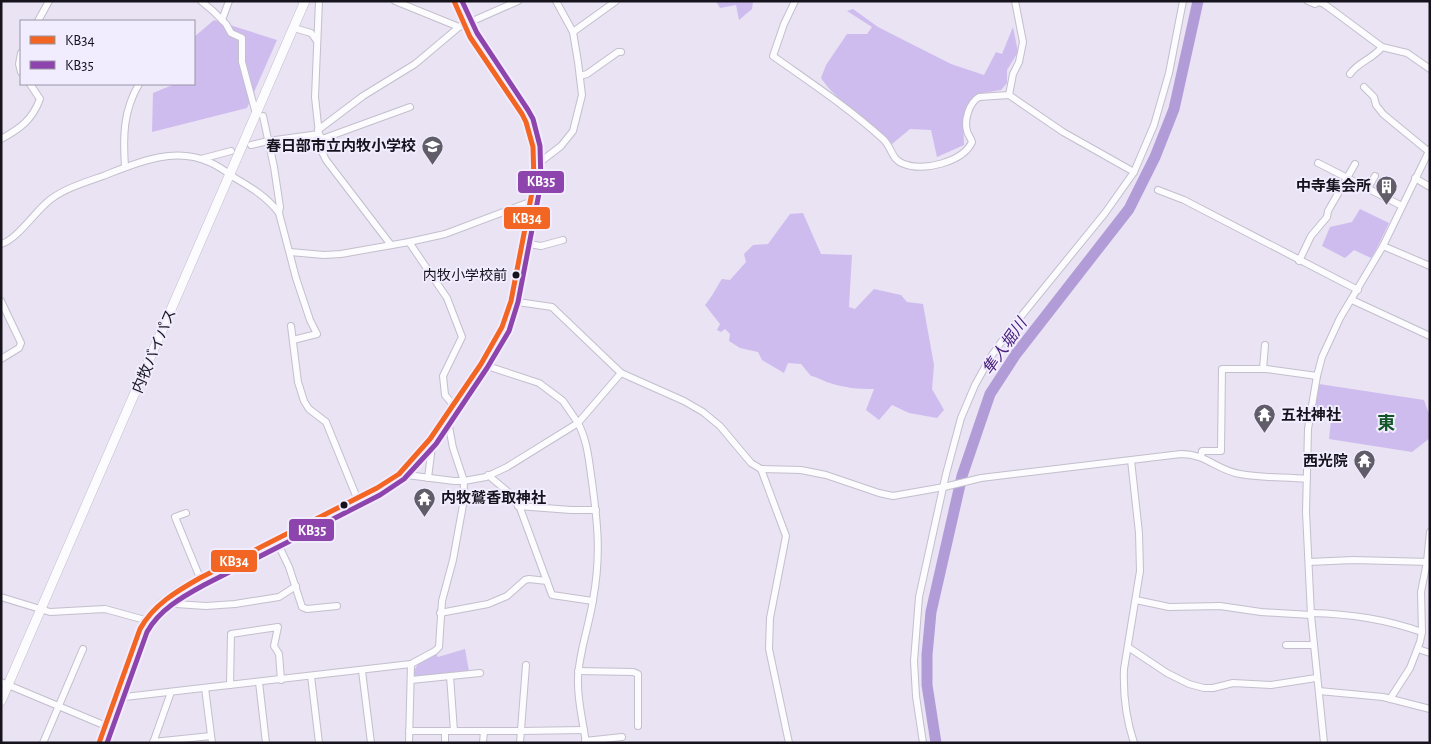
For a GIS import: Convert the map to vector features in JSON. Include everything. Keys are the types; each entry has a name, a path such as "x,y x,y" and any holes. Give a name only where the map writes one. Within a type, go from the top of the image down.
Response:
{"main road":[{"name":"内牧バイパス","path":"1,701 5,683 41,610 230,174 259,115 305,1"}],"street":[{"path":"39,20 49,1"},
{"path":"201,1 222,20 230,33 242,38 242,62 268,141 277,184 279,213 299,287 310,320 317,334 293,340"},
{"path":"222,20 229,1"},
{"path":"319,1 315,97 321,150 326,160 391,245"},
{"path":"394,1 462,26"},
{"path":"99,743 145,620 161,603 200,578 378,488 399,474 430,439 447,416 481,364 502,327 511,301 530,202 535,166 532,141 524,119 462,26 454,1"},
{"path":"320,134 363,96 415,64 462,26 518,1"},
{"path":"535,166 561,146 573,131 582,94 573,32 556,1"},
{"path":"573,32 616,1"},
{"path":"796,1 784,24 773,56 867,124 887,143 895,159 904,165 933,165 956,158 968,149 972,142 967,131 967,116 975,99 979,97 1010,95 1063,132 1134,172"},
{"path":"1010,95 1013,74 1019,62 1023,42 1015,1"},
{"path":"923,743 914,677 915,629 919,597 946,474 961,418 975,385 1009,330 1105,213 1134,172 1154,125 1169,73 1183,1"},
{"path":"1308,1 1314,4 1319,2 1324,4 1382,48 1407,53 1430,68"},
{"path":"294,28 311,34 317,41"},
{"path":"1350,74 1355,66 1382,48"},
{"path":"580,76 587,74 618,52 621,52"},
{"path":"1,139 26,123 36,111 40,99 31,85"},
{"path":"125,167 125,117 138,85"},
{"path":"1324,743 1311,614 1306,512 1308,429 1317,376 1322,356 1340,318 1383,246 1429,150 1383,114 1376,105 1374,97 1364,87"},
{"path":"251,145 320,134 410,106"},
{"path":"201,159 231,151"},
{"path":"1,245 13,237 52,198 66,190 145,160 161,157 190,156 210,162 264,196 279,213"},
{"path":"1318,162 1402,206"},
{"path":"1299,260 1311,236 1327,217 1328,211 1355,164"},
{"path":"1368,188 1375,176"},
{"path":"1415,178 1430,186"},
{"path":"1158,190 1184,200 1358,290"},
{"path":"290,252 324,255 341,254 409,242 445,234 530,202"},
{"path":"523,243 541,246 563,240"},
{"path":"409,242 447,298 462,336 442,376 445,395 454,406"},
{"path":"1383,246 1430,266"},
{"path":"1352,300 1430,336"},
{"path":"511,301 552,308 621,373 684,401 703,412 720,426 751,463 761,470 786,536 770,618 770,649 774,680 789,743"},
{"path":"1,302 21,343 19,348 1,359"},
{"path":"290,326 298,382 304,401 309,409 326,422 357,498"},
{"path":"1263,369 1265,345"},
{"path":"481,364 539,383 563,402 578,423 587,446 599,546 598,570 593,601 578,671 578,695 584,730 583,742 622,736"},
{"path":"1201,457 1202,451 1221,452 1222,369 1263,369 1317,376"},
{"path":"399,474 464,481 488,475 507,467 578,423 621,373"},
{"path":"116,698 411,664 435,651 439,647 440,613 463,505 464,481 453,448 447,416"},
{"path":"428,478 432,446 430,439"},
{"path":"761,470 802,470 826,475 893,496 981,478 1181,454 1192,454 1201,457 1220,468 1239,474 1306,479"},
{"path":"1131,460 1140,571 1124,684 1125,708 1134,743"},
{"path":"488,475 507,491 518,506 527,524 552,595 593,601"},
{"path":"518,506 596,510"},
{"path":"186,513 175,517 200,578"},
{"path":"1390,699 1410,668 1418,649 1422,632 1420,592 1428,562 1430,532"},
{"path":"276,540 296,586 302,607 307,609 337,606"},
{"path":"1309,562 1428,562"},
{"path":"440,613 488,604 507,596 525,580 547,581"},
{"path":"161,603 206,606 235,604 279,597 296,586"},
{"path":"1,597 50,612 105,608 145,620"},
{"path":"1136,600 1169,607 1220,606 1261,612 1336,614 1381,619 1422,632"},
{"path":"230,685 231,634 278,627 274,646 279,654 281,680"},
{"path":"1286,645 1314,645"},
{"path":"1128,648 1167,673 1189,684 1204,688 1213,688 1233,683 1271,686 1316,678"},
{"path":"43,743 83,649"},
{"path":"1418,649 1430,653"},
{"path":"409,743 411,664"},
{"path":"520,743 526,665"},
{"path":"362,671 371,743"},
{"path":"578,671 633,672 638,674 638,726"},
{"path":"411,680 480,673"},
{"path":"311,676 319,743"},
{"path":"450,676 454,731"},
{"path":"259,682 266,743"},
{"path":"5,683 106,726"},
{"path":"171,692 153,743 211,739 205,688"},
{"path":"1319,691 1364,694 1430,709"},
{"path":"410,731 584,730"},
{"path":"445,731 445,743"},
{"path":"483,743 484,732"}],"shaded area":[{"path":"716,1 753,1 752,9 739,20 736,5 720,8"},
{"path":"853,9 878,27 951,64 984,75 996,52 1002,54 1013,27 1018,52 1007,70 1007,83 1001,90 977,94 963,123 964,145 937,157 931,130 910,129 892,144 829,88 821,78 826,65 847,34 867,34 872,27 847,11"},
{"path":"214,20 277,40 247,108 152,132 153,93 173,85 195,85 195,36"},
{"path":"1360,209 1389,223 1371,258 1354,250 1345,258 1322,246 1330,227 1352,222"},
{"path":"803,213 821,254 852,255 849,307 855,309 874,289 901,295 907,302 923,304 934,365 932,389 944,410 937,418 909,413 892,405 879,420 866,410 874,389 846,387 827,382 811,376 801,364 788,363 784,373 762,360 758,352 740,348 729,341 730,334 725,329 721,332 717,330 720,324 705,305 722,279 730,280 746,262 744,254 753,245 768,244 790,214"},
{"path":"1319,384 1424,400 1430,417 1430,438 1412,452 1329,439 1331,420 1313,412"},
{"path":"465,649 469,671 415,676 413,672 420,661 436,653 438,657"}],"waterway":[{"name":"隼人堀川","path":"936,743 927,685 927,655 931,612 962,476 990,394 1016,354 1129,209 1155,157 1174,109 1198,1"}],"transit line":[{"name":"KB34","path":"99,743 140,629 145,620 174,594 200,578 377,488 399,474 430,439 481,364 502,327 511,301 534,182 533,147 522,114 470,37 454,1"},
{"name":"KB35","path":"107,743 147,632 158,617 179,599 380,495 404,479 436,444 487,368 509,331 518,302 541,183 540,146 533,119 477,33 462,1"}],"place":[{"name":"春日部市立内牧小学校","path":"432,165"},
{"name":"中寺集会所","path":"1387,205"},
{"name":"内牧小学校前","path":"516,275"},
{"name":"五社神社","path":"1265,434"},
{"name":"西光院","path":"1364,480"},
{"name":"内牧鷲香取神社","path":"425,517"}],"district":[{"name":"東","path":"1386,423"}]}
